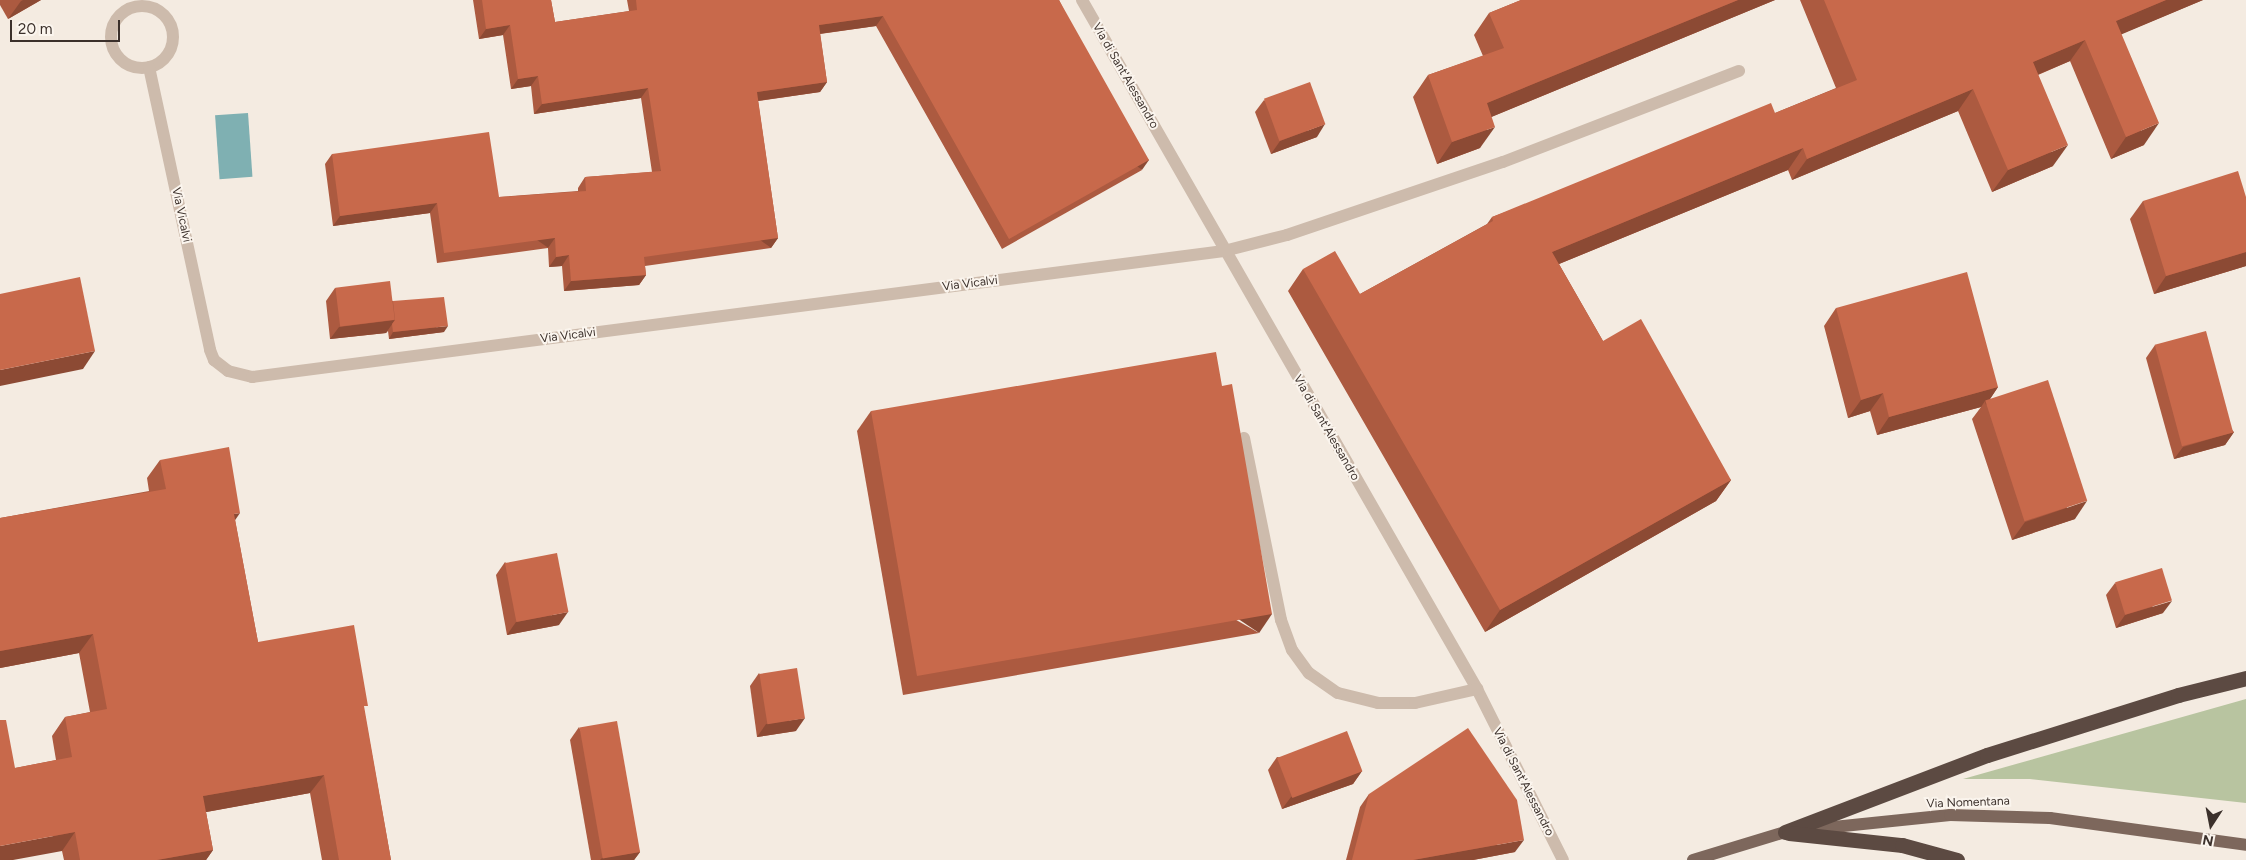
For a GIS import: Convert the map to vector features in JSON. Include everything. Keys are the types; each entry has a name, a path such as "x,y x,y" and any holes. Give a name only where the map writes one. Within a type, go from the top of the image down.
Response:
{"highway":[{"path":"1785,832 1987,755 2178,696 2246,678"},
{"path":"1785,832 1902,845 1958,860"}],"main road":[{"name":"Via Nomentana","path":"1693,860 1785,832 1989,814 2050,818 2246,845"}],"street":[{"name":"Via di Sant'Alessandro","path":"1082,0 1224,251 1477,689 1563,860"},
{"path":"137,3 158,10 171,27 171,47 167,56 149,67 139,68 125,63 115,52 111,43 114,24 137,3"},
{"name":"Via Vicalvi","path":"149,67 210,350 220,366 244,376 1224,251 1287,235 1503,162 1739,71"},
{"path":"1244,438 1281,620 1292,650 1309,673 1338,693 1378,704 1415,703 1477,689"}],"green space":[{"path":"2246,699 2246,803 2030,779 1963,779"}],"water":[{"path":"248,113 252,177 220,179 215,115"}],"building":[{"path":"482,0 551,0 555,22 637,10 636,0 1059,0 1149,160 1009,239 883,16 819,25 827,82 757,92 778,238 644,257 646,275 571,281 569,255 556,257 555,238 444,253 437,203 340,216 332,154 489,132 499,197 586,191 585,177 661,171 648,88 542,104 538,76 518,79 510,25 486,29"},
{"path":"1521,0 1738,0 1487,103 1495,127 1452,142 1428,75 1504,48 1489,13"},
{"path":"1824,0 2166,0 2116,21 2159,123 2126,137 2085,40 2033,62 2068,145 2008,170 1973,89 1807,159 1803,148 1552,252 1603,341 1641,319 1731,480 1500,610 1303,269 1335,251 1360,294 1493,221 1492,217 1771,103 1775,113 1857,80"},
{"path":"1310,82 1325,124 1279,141 1264,99"},
{"path":"2238,171 2246,197 2246,252 2166,276 2143,201"},
{"path":"1967,272 1998,387 1889,417 1883,393 1861,400 1836,308"},
{"path":"80,277 95,351 0,370 0,294"},
{"path":"390,281 395,320 340,326 335,288"},
{"path":"444,297 448,326 393,332 392,324 395,320 393,301"},
{"path":"2206,331 2233,432 2182,446 2155,345"},
{"path":"1216,352 1222,386 1232,384 1272,614 917,676 871,411"},
{"path":"2048,380 2087,501 2024,521 1985,400"},
{"path":"229,447 240,513 234,514 258,642 354,625 368,706 364,706 391,860 339,860 324,775 203,796 213,850 157,860 80,860 75,832 0,846 0,720 6,720 15,768 72,757 65,717 107,709 93,634 0,651 0,518 166,489 160,460"},
{"path":"557,553 568,612 516,622 505,563"},
{"path":"2162,568 2172,601 2125,615 2115,582"},
{"path":"797,668 805,718 767,724 759,674"},
{"path":"617,721 640,852 603,859 580,728"},
{"path":"1468,728 1517,800 1524,840 1413,860 1352,860 1369,794"},
{"path":"1347,731 1362,771 1292,798 1277,758"}]}
